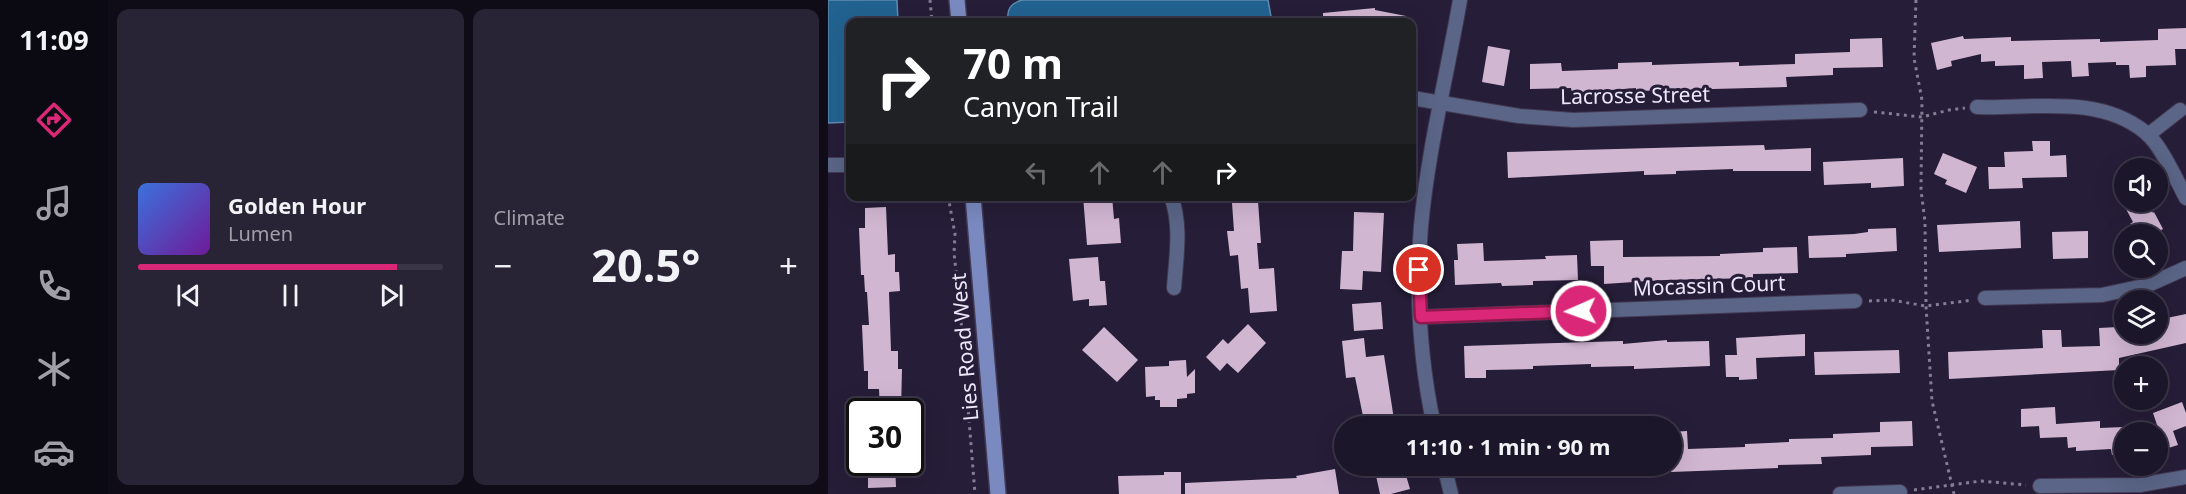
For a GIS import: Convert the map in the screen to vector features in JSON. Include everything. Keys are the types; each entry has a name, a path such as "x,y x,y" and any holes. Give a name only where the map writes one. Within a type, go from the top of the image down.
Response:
{"street":[{"path":"957,0 959,18"},
{"path":"1432,416 1426,380 1419,253 1431,152 1460,0"},
{"name":"Lacrosse Street","path":"1416,99 1519,116 1573,120 1860,110"},
{"path":"1977,107 2076,105 2112,113 2146,132 2167,162 2186,198"},
{"path":"2148,135 2180,110"},
{"path":"828,165 846,165"},
{"name":"Lies Road West","path":"974,201 998,494"},
{"path":"1172,201 1178,236 1174,288"},
{"path":"1985,298 2102,294 2148,285 2186,268"},
{"name":"Mocassin Court","path":"1421,317 1855,301"},
{"path":"1447,476 1451,494"},
{"path":"2040,486 2140,485 2186,477"},
{"path":"1840,494 1900,492"}],"path":[{"path":"930,0 932,18"},
{"path":"1916,0 1914,58 1922,100 1921,190 1925,222 1926,306 1932,401 1954,494"},
{"path":"1860,110 1922,117 1949,110 1977,107"},
{"path":"949,201 955,234 954,253 975,494"},
{"path":"1855,301 1891,300 1926,306 1985,298"},
{"path":"1900,492 1981,481 2040,486"}],"water":[{"path":"828,0 897,0 898,18 846,18 846,122 828,123"},
{"path":"1022,0 1268,0 1271,18 1008,18 1010,8 1014,3"}],"building":[{"path":"1375,8 1375,10 1406,16 1406,18 1323,18 1323,13"},
{"path":"2186,28 2186,49 2175,49 2176,65 2146,66 2146,77 2130,78 2129,65 2116,65 2116,62 2088,63 2089,76 2072,77 2071,61 2042,62 2043,78 2024,79 2024,65 1995,66 1995,61 1981,62 1981,54 1951,61 1952,66 1937,70 1931,43 1963,36 1964,39 2011,37 2011,41 2158,40 2158,29"},
{"path":"1882,38 1883,67 1833,68 1833,75 1786,77 1787,87 1636,91 1636,88 1572,93 1571,88 1530,89 1530,64 1561,63 1562,71 1618,69 1618,63 1652,62 1652,65 1739,62 1739,66 1795,64 1795,54 1850,52 1850,39"},
{"path":"1488,46 1510,50 1504,86 1482,82"},
{"path":"2032,141 2050,141 2050,156 2066,155 2067,177 2022,178 2023,188 1989,189 1988,167 2005,167 2004,152 2033,151"},
{"path":"1764,145 1765,150 1811,148 1811,171 1733,171 1733,169 1676,171 1676,174 1644,175 1644,171 1508,178 1507,152"},
{"path":"1943,153 1977,167 1966,193 1945,184 1947,180 1934,174"},
{"path":"1903,158 1904,186 1871,188 1871,183 1824,185 1823,162"},
{"path":"1083,201 1112,201 1114,219 1119,218 1121,243 1087,245"},
{"path":"1258,201 1261,243 1257,243 1259,269 1274,268 1277,311 1250,313 1248,288 1241,289 1238,255 1230,256 1227,231 1234,231 1232,203"},
{"path":"886,207 888,255 895,254 895,272 899,272 900,291 889,292 891,351 898,351 898,369 902,369 901,398 879,398 879,389 868,389 868,371 864,371 862,325 869,325 867,292 865,292 864,275 861,275 859,228 865,228 865,208"},
{"path":"1354,212 1384,213 1381,272 1363,271 1362,290 1340,289 1342,251 1353,251"},
{"path":"2128,212 2154,212 2160,224 2130,224 2133,222"},
{"path":"2020,221 2021,248 1939,252 1937,225"},
{"path":"1896,228 1897,251 1846,254 1846,257 1809,258 1808,236 1854,234 1868,232 1868,229"},
{"path":"2088,231 2088,258 2053,259 2052,232"},
{"path":"1623,240 1623,257 1720,256 1720,254 1763,252 1763,248 1797,247 1798,273 1753,274 1753,278 1604,284 1604,266 1591,266 1590,241"},
{"path":"1483,243 1484,261 1546,259 1545,256 1577,255 1578,280 1533,281 1533,285 1502,286 1501,283 1455,285 1454,260 1458,260 1457,244"},
{"path":"1098,257 1100,281 1105,281 1107,305 1089,306 1089,299 1073,301 1069,259"},
{"path":"1381,302 1383,329 1354,331 1352,304"},
{"path":"2186,314 2186,343 2128,356 2114,356 2114,370 1949,379 1948,352 2043,348 2042,330 2061,330 2062,347 2100,346 2099,328 2114,327 2114,344 2168,344 2168,318"},
{"path":"1248,324 1266,343 1238,373 1227,363 1220,371 1206,357 1223,339 1228,344"},
{"path":"1104,327 1138,360 1117,382 1082,350"},
{"path":"1805,334 1805,356 1756,358 1757,379 1739,380 1739,377 1726,377 1725,355 1737,355 1736,338"},
{"path":"1364,338 1366,357 1384,355 1393,416 1363,416 1355,377 1346,378 1342,341"},
{"path":"1667,340 1667,342 1709,341 1710,366 1634,369 1634,366 1591,367 1591,364 1533,366 1533,369 1486,370 1486,378 1465,378 1464,346 1623,341 1623,344"},
{"path":"1899,350 1900,373 1815,375 1814,352"},
{"path":"1186,360 1187,377 1195,369 1195,393 1187,394 1187,398 1177,399 1177,407 1160,407 1160,400 1155,400 1155,396 1146,397 1145,367 1169,366 1169,361"},
{"path":"2182,402 2186,413 2186,426 2173,431 2178,445 2168,448 2168,422 2156,422 2153,413 2168,410 2168,407"},
{"path":"2055,407 2056,424 2100,421 2100,428 2114,427 2114,455 2111,449 2076,451 2076,447 2068,448 2067,437 2040,438 2039,426 2021,427 2021,409"},
{"path":"1912,421 1913,446 1871,447 1871,455 1821,457 1822,464 1682,472 1682,431 1687,431 1688,449 1745,447 1745,444 1789,442 1789,439 1833,438 1833,434 1880,432 1880,422"},
{"path":"1334,469 1339,494 1185,494 1185,483 1297,478 1296,476"},
{"path":"1164,472 1181,472 1181,494 1119,494 1118,476 1164,475"},
{"path":"868,476 896,476 896,487 868,488"},
{"path":"1376,476 1406,476 1410,489 1391,494 1380,494"},
{"path":"1530,476 1579,476 1530,478"}],"route":[{"path":"1419,270 1421,317 1581,311"}]}
